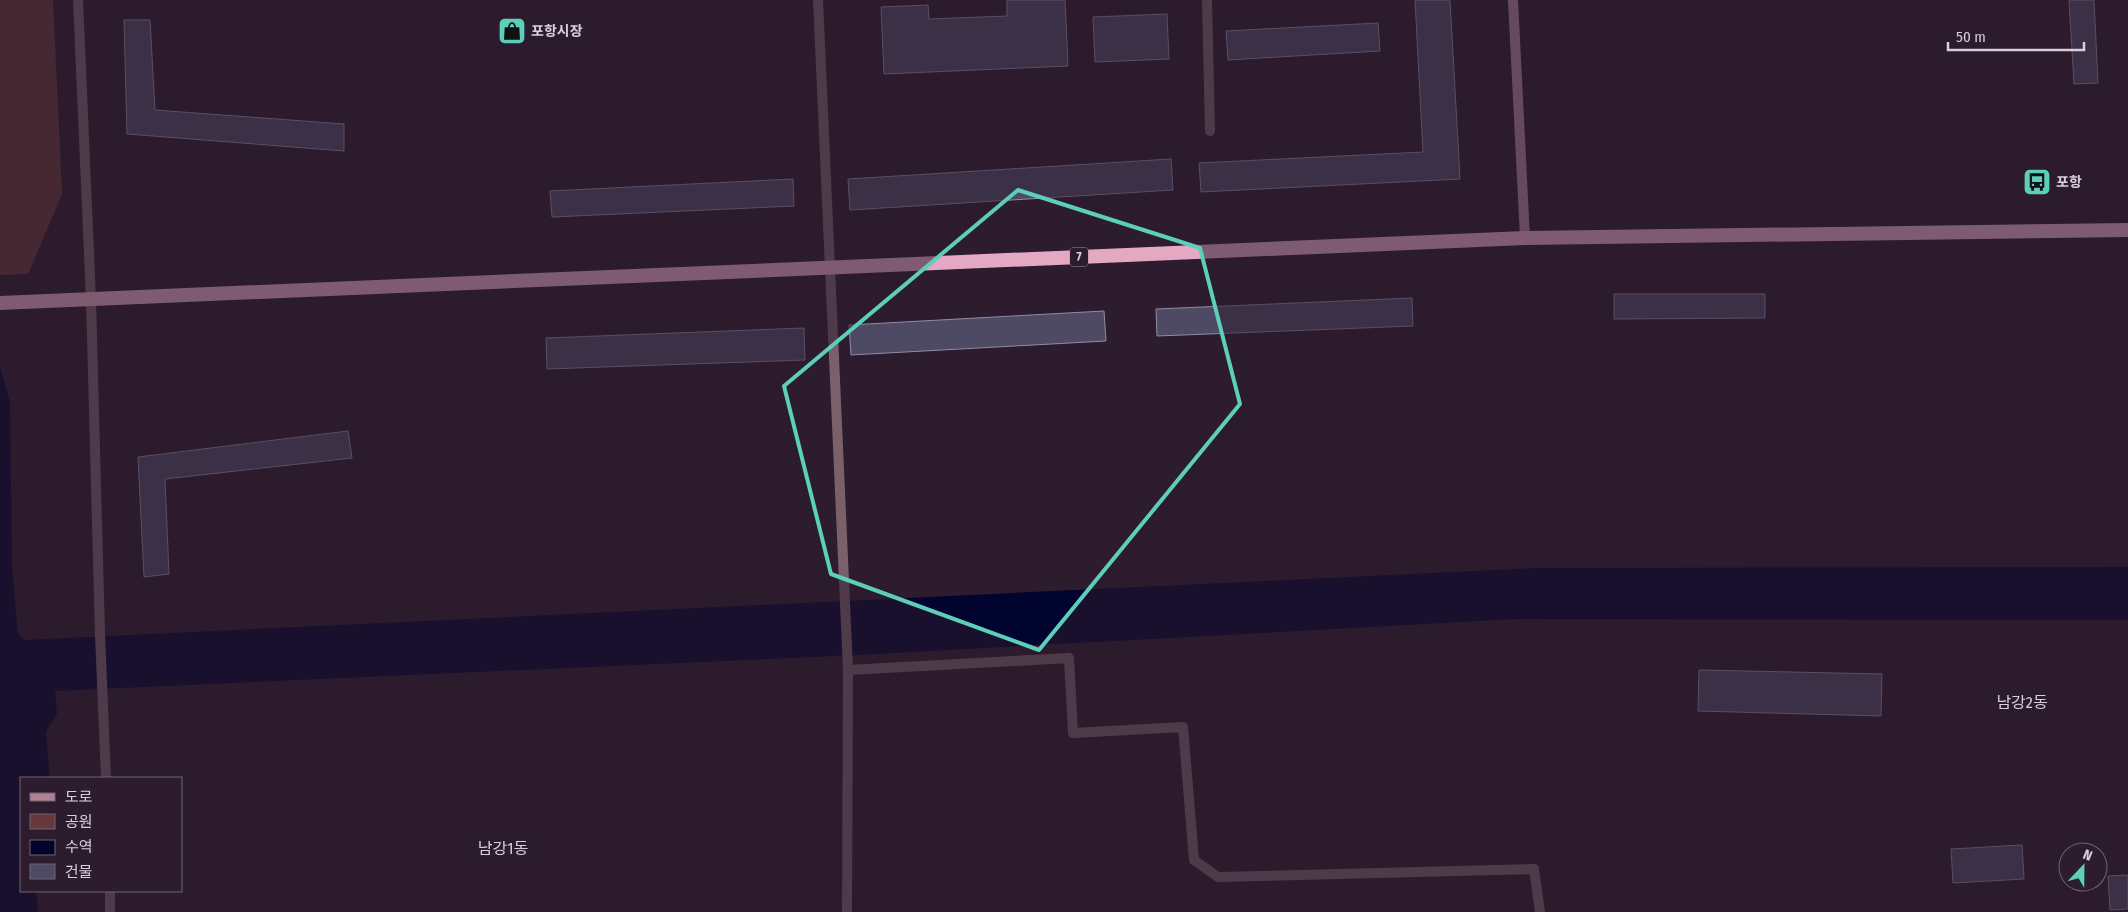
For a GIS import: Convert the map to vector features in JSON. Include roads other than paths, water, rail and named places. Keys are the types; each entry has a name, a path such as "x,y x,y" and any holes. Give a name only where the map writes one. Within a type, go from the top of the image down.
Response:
{"highway":[{"name":"7","path":"0,303 1525,238 2128,230"}],"main road":[{"path":"1513,0 1525,238"}],"street":[{"path":"78,0 91,300 106,777"},
{"path":"818,0 848,670 847,912"},
{"path":"1207,0 1210,131"},
{"path":"848,670 1069,658 1073,732 1183,727 1194,860 1218,877 1534,869 1540,912"},
{"path":"110,892 110,912"}],"water":[{"path":"0,367 10,402 12,566 18,634 25,640 1539,568 2128,567 2128,620 1517,619 858,655 55,691 57,714 46,732 50,777 20,777 20,892 36,892 38,912 0,912"}],"place":[{"name":"포항시장","path":"512,31"},
{"name":"포항","path":"2037,182"}],"district":[{"name":"남강2동","path":"2022,702"},
{"name":"남강1동","path":"503,848"}]}
